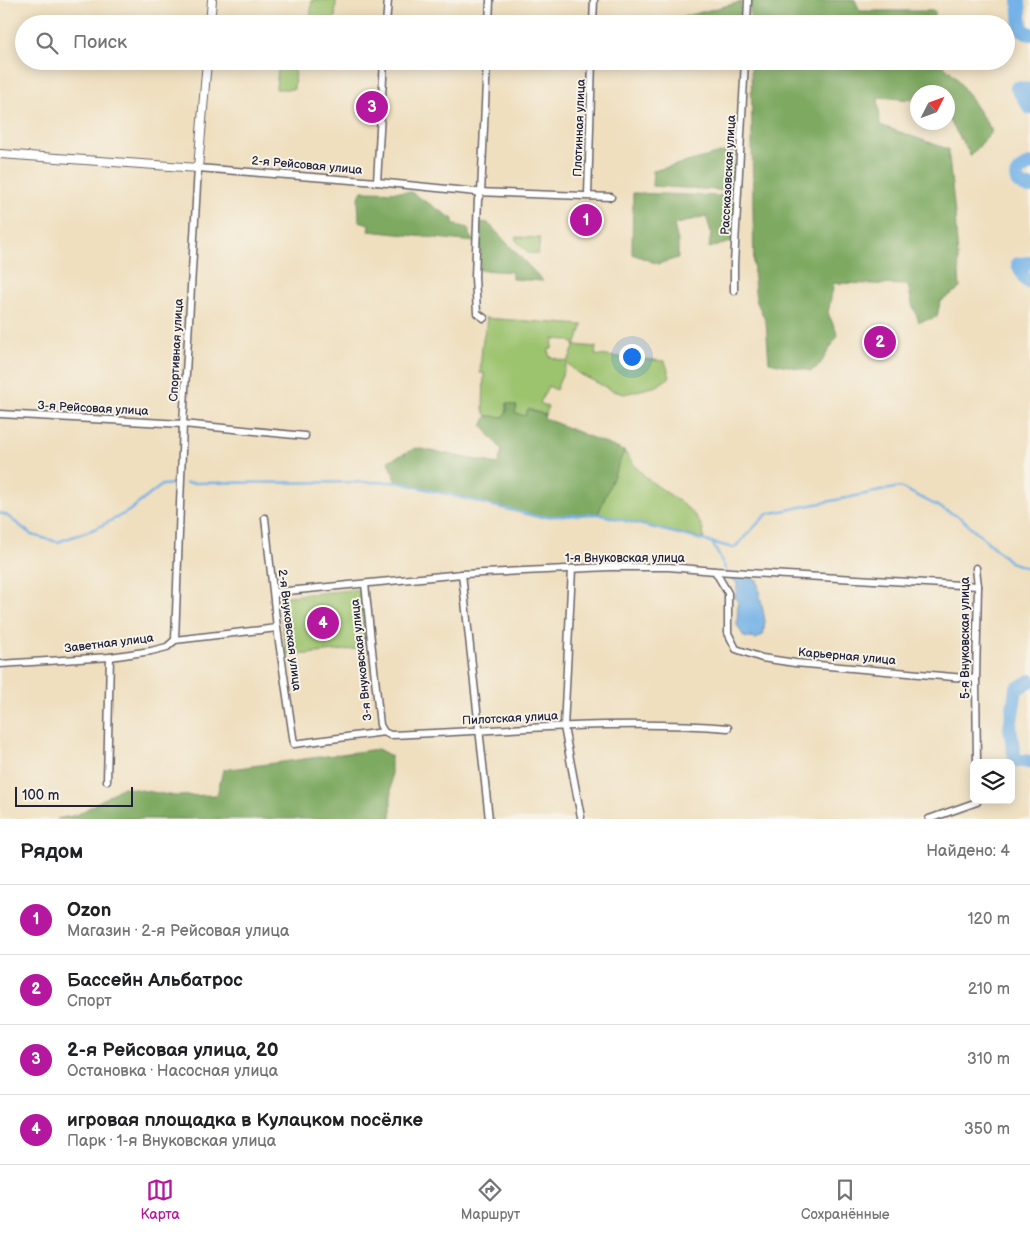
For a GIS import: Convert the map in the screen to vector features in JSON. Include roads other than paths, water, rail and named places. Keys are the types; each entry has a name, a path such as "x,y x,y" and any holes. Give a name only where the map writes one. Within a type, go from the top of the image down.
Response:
{"street":[{"path":"211,15 212,0"},
{"path":"387,15 388,0"},
{"path":"489,15 490,0"},
{"path":"593,15 594,0"},
{"path":"747,15 748,0"},
{"name":"Спортивная улица","path":"175,640 183,424 198,168 206,70"},
{"path":"377,182 383,70"},
{"path":"484,318 477,313 475,277 487,70"},
{"name":"Плотинная улица","path":"588,195 592,70"},
{"name":"Рассказовская улица","path":"734,290 745,70"},
{"name":"2-я Рейсовая улица","path":"0,154 377,182 480,193 611,197"},
{"name":"3-я Рейсовая улица","path":"0,414 183,424 305,436"},
{"name":"2-я Внуковская улица","path":"265,518 277,628 294,744"},
{"name":"1-я Внуковская улица","path":"274,596 277,592 462,574 669,566 715,571 978,586"},
{"name":"5-я Внуковская улица","path":"976,568 978,586 977,759"},
{"path":"572,569 564,727 581,817"},
{"name":"Карьерная улица","path":"715,571 728,593 728,633 736,649 762,658 795,663 976,679"},
{"path":"462,574 489,819"},
{"name":"3-я Внуковская улица","path":"365,584 380,725 384,732"},
{"name":"Заветная улица","path":"0,664 110,657 167,647 175,640 277,628"},
{"path":"108,781 110,657"},
{"name":"Пилотская улица","path":"294,744 384,732 390,735 678,724 728,728"},
{"path":"929,819 971,804"}],"water":[{"path":"738,575 757,580 765,621 763,635 756,639 744,637 737,625 738,599 734,597 737,591 737,583 729,576"}],"waterway":[{"path":"1019,0 1021,29 1030,34"},
{"path":"1030,90 1017,88 1030,108"},
{"path":"1030,164 1020,170 1016,177 1018,182 1030,187"},
{"path":"1030,263 1018,264 1025,279 1030,283"},
{"path":"186,483 397,482 538,517 598,514 734,548 767,514 900,487 961,518 1010,562 1030,569"},
{"path":"0,513 6,515 32,535 58,542 97,528 129,511 162,485 174,484"},
{"path":"712,542 729,576"},
{"path":"1030,681 1016,689 1010,728 1015,760 1030,762"}],"place":[{"name":"2-я Рейсовая улица, 20","path":"372,107"},
{"name":"Ozon","path":"586,220"},
{"name":"Бассейн Альбатрос","path":"880,342"},
{"name":"игровая площадка в Кулацком посёлке","path":"323,623"}]}
